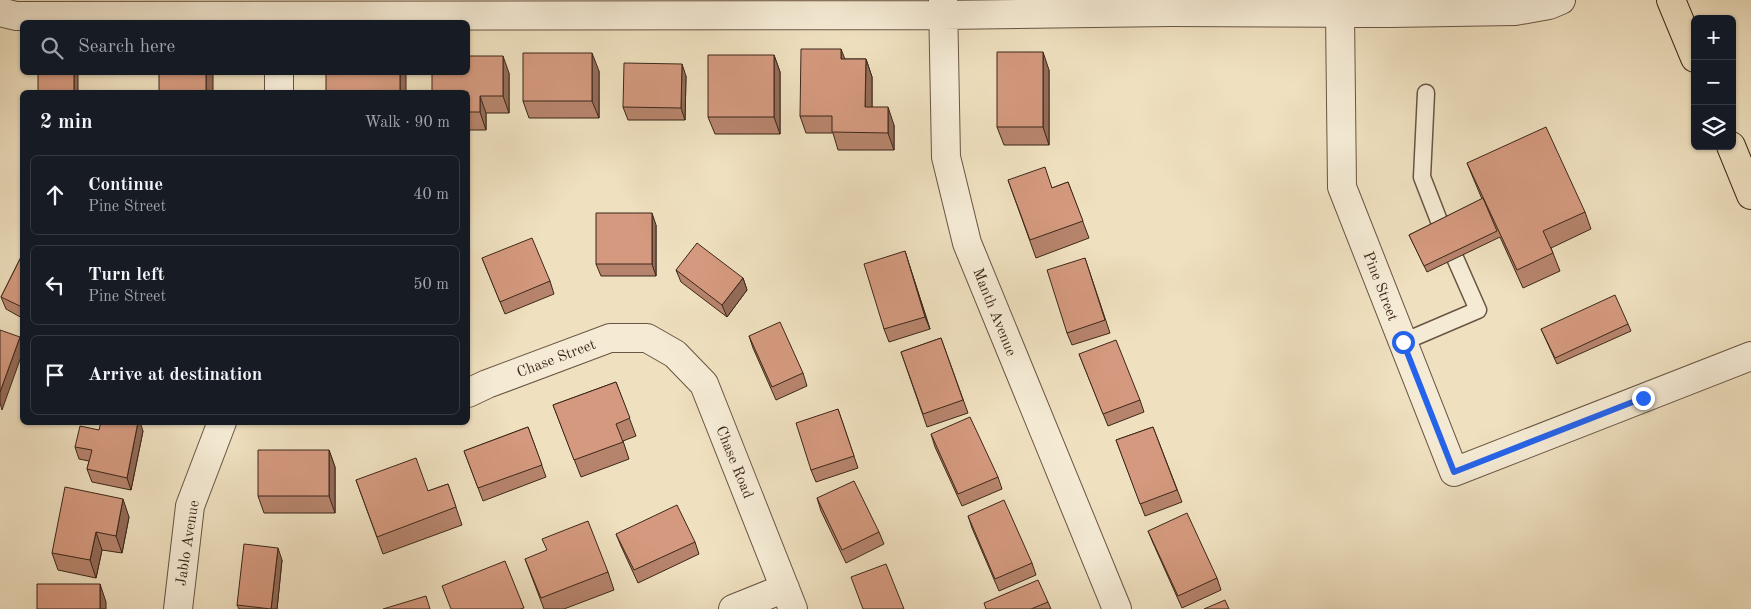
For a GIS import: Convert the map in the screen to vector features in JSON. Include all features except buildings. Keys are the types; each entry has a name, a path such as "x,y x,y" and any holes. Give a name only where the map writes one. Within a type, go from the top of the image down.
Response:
{"main road":[{"path":"1671,0 1691,48"},
{"path":"1733,150 1751,195"}],"street":[{"path":"0,12 16,16 646,8 943,8 1340,13 1515,11 1549,5 1561,0"},
{"name":"Manth Avenue","path":"943,8 946,157 967,243 1117,609"},
{"name":"Pine Street","path":"1340,13 1342,187 1454,472 1751,356"},
{"path":"279,75 279,90"},
{"name":"Chase Street","path":"470,392 610,338 647,338"},
{"name":"Chase Road","path":"647,338 675,354 704,384 789,599"},
{"name":"Jablo Avenue","path":"178,609 190,506 221,425"},
{"path":"733,609 789,599"}],"lane":[{"path":"1403,342 1478,310 1441,226 1422,177 1426,92"}],"route":[{"path":"1403,342 1454,472 1643,398"}]}
